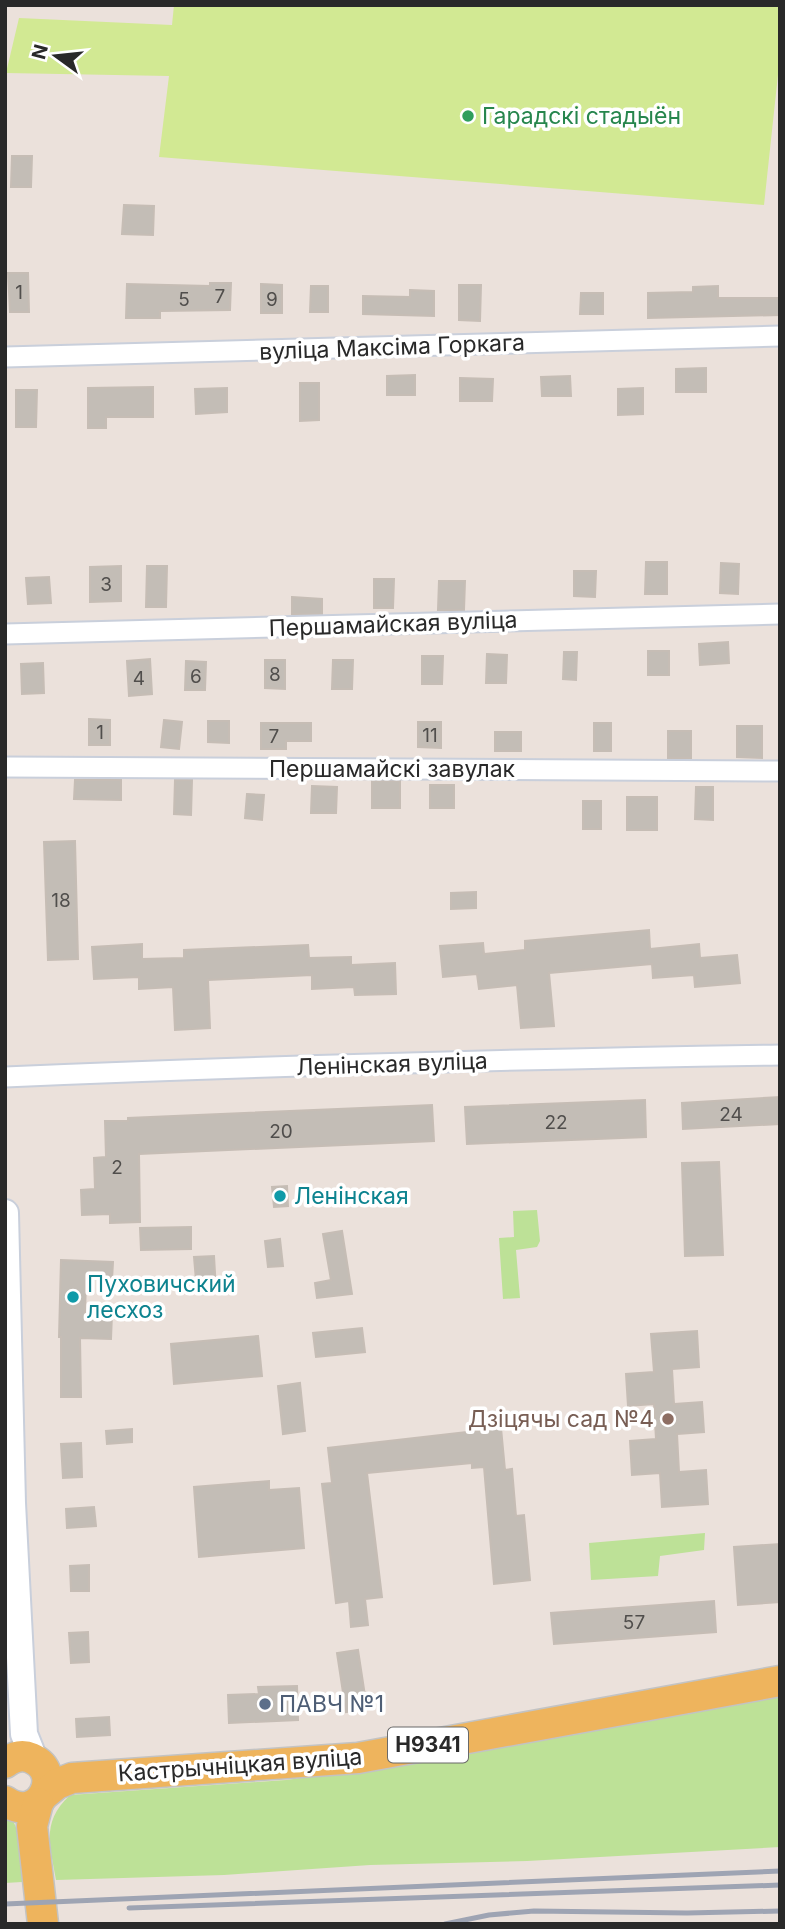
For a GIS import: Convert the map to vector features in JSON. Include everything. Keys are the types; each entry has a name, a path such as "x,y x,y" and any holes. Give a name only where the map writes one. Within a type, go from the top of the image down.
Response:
{"main road":[{"path":"5,1213 12,1503 25,1781 43,1924"},
{"name":"Кастрычніцкая вуліца","path":"25,1781 54,1772 72,1778 358,1758 780,1681"}],"street":[{"name":"вуліца Максіма Горкага","path":"5,358 780,336"},
{"name":"Першамайская вуліца","path":"5,634 780,614"},
{"name":"Першамайскі завулак","path":"5,767 780,771"},
{"name":"Ленінская вуліца","path":"5,1077 644,1056 780,1055"}],"green space":[{"name":"Гарадскі стадыён","path":"174,5 780,5 780,56 764,205 159,157 169,76 6,73 19,18 172,25"},
{"path":"537,1210 540,1241 537,1247 516,1250 520,1298 503,1299 499,1238 514,1237 513,1211"},
{"path":"705,1533 704,1550 660,1556 658,1576 591,1580 589,1543"},
{"path":"780,1692 780,1847 527,1861 370,1865 224,1875 56,1880 50,1845 51,1825 61,1805 70,1795 286,1780 399,1765"},
{"path":"5,1809 18,1834 22,1882 5,1883"}],"building":[{"path":"12,156 32,156 31,187 11,187"},
{"path":"124,205 154,206 153,235 122,234"},
{"path":"8,273 28,273 29,312 10,312"},
{"path":"210,283 231,283 230,310 160,311 160,318 126,318 127,284 210,286"},
{"path":"261,284 282,285 282,313 261,313"},
{"path":"459,285 481,285 480,321 459,320"},
{"path":"311,286 328,286 328,312 310,312"},
{"path":"718,286 718,298 780,298 780,315 648,318 648,293 693,292 693,287"},
{"path":"410,290 434,291 434,316 363,314 363,296 410,297"},
{"path":"581,293 603,293 603,314 580,314"},
{"path":"706,368 706,392 676,392 676,369"},
{"path":"415,375 415,395 387,395 387,376"},
{"path":"570,376 571,396 542,396 541,377"},
{"path":"460,378 493,379 492,401 460,401"},
{"path":"300,383 319,383 319,420 300,421"},
{"path":"153,387 153,417 106,417 106,428 88,428 88,388"},
{"path":"227,388 227,412 196,414 195,389"},
{"path":"643,388 643,414 618,415 618,389"},
{"path":"16,390 37,390 36,427 16,427"},
{"path":"646,562 667,562 667,594 645,594"},
{"path":"721,563 739,564 738,594 720,593"},
{"path":"121,566 121,601 90,602 90,567"},
{"path":"147,566 167,566 166,607 146,607"},
{"path":"574,571 596,571 595,597 574,596"},
{"path":"49,577 51,603 28,604 26,578"},
{"path":"374,579 394,579 393,608 374,608"},
{"path":"439,581 465,581 464,610 438,610"},
{"path":"292,597 322,599 322,614 292,614"},
{"path":"728,642 729,663 700,665 699,644"},
{"path":"648,651 669,651 669,675 648,675"},
{"path":"564,652 577,652 576,680 563,679"},
{"path":"487,654 507,655 506,683 486,683"},
{"path":"422,656 443,656 442,684 422,684"},
{"path":"150,659 152,694 129,696 127,661"},
{"path":"265,660 285,660 285,689 265,688"},
{"path":"333,660 353,660 352,689 332,689"},
{"path":"186,661 206,662 205,690 185,690"},
{"path":"43,663 44,693 22,694 21,664"},
{"path":"89,719 110,720 110,745 89,745"},
{"path":"164,720 182,722 179,749 161,747"},
{"path":"208,721 229,721 229,743 208,742"},
{"path":"418,722 441,722 441,748 418,747"},
{"path":"261,723 311,723 311,741 286,741 286,749 261,749"},
{"path":"594,723 611,723 611,751 594,751"},
{"path":"737,726 762,726 762,758 737,757"},
{"path":"668,731 691,731 691,758 668,758"},
{"path":"495,732 521,732 521,751 495,751"},
{"path":"75,780 121,780 121,800 74,799"},
{"path":"175,780 192,780 191,815 174,814"},
{"path":"372,781 400,781 400,808 372,808"},
{"path":"430,785 454,785 454,808 430,808"},
{"path":"312,786 337,787 336,813 311,813"},
{"path":"696,787 713,787 713,820 695,819"},
{"path":"247,794 264,795 262,820 245,818"},
{"path":"627,797 657,797 657,830 627,830"},
{"path":"583,801 601,801 601,829 583,829"},
{"path":"75,841 78,959 48,960 44,842"},
{"path":"476,892 476,908 451,909 451,893"},
{"path":"649,930 650,949 699,944 700,958 737,955 740,983 695,987 694,975 653,978 652,964 549,973 554,1026 521,1028 517,985 479,989 477,974 443,977 440,946 483,943 484,954 525,950 525,941"},
{"path":"142,944 142,959 184,958 184,950 308,945 309,958 351,957 351,965 395,963 396,994 355,995 354,987 312,989 312,975 208,980 210,1028 175,1030 173,987 139,989 139,977 94,979 92,947"},
{"path":"780,1097 780,1124 683,1129 682,1103"},
{"path":"645,1100 646,1137 467,1144 465,1107"},
{"path":"432,1105 434,1141 139,1154 140,1222 110,1223 110,1214 82,1215 81,1190 95,1189 94,1158 106,1157 105,1121"},
{"path":"719,1162 723,1255 685,1256 682,1163"},
{"name":"Ленінская","path":"287,1186 288,1206 274,1207 272,1187"},
{"path":"191,1227 191,1249 141,1250 140,1228"},
{"path":"342,1231 352,1294 317,1298 315,1283 331,1280 323,1234"},
{"path":"280,1239 283,1266 268,1267 265,1241"},
{"path":"214,1256 216,1290 197,1292 194,1257"},
{"name":"Пуховичский лесхоз","path":"61,1260 113,1262 112,1280 86,1280 85,1314 112,1314 111,1339 80,1338 81,1397 61,1397"},
{"path":"362,1328 365,1352 316,1357 313,1333"},
{"path":"697,1331 699,1367 672,1369 674,1404 702,1402 704,1432 677,1434 679,1472 706,1470 708,1504 662,1507 660,1473 632,1475 630,1441 656,1439 654,1404 628,1406 626,1374 654,1372 651,1334"},
{"path":"258,1336 262,1376 174,1384 171,1344"},
{"path":"300,1383 305,1431 283,1434 278,1386"},
{"path":"501,1428 505,1470 512,1469 516,1516 524,1515 530,1580 494,1584 484,1467 472,1468 472,1463 367,1473 382,1597 365,1599 368,1625 351,1627 349,1601 336,1603 322,1484 332,1483 328,1448"},
{"path":"132,1429 132,1442 107,1444 106,1431"},
{"path":"81,1443 82,1477 63,1478 61,1444"},
{"path":"269,1481 269,1490 299,1488 304,1548 199,1557 194,1487"},
{"path":"94,1507 96,1526 67,1528 66,1509"},
{"path":"780,1544 780,1602 738,1605 734,1547"},
{"path":"89,1565 89,1591 71,1591 70,1566"},
{"path":"714,1601 716,1632 554,1644 551,1613"},
{"path":"88,1632 89,1662 71,1663 69,1633"},
{"path":"358,1650 367,1709 346,1712 337,1653"},
{"path":"297,1686 298,1720 229,1723 228,1695 259,1694 258,1687"},
{"path":"109,1717 110,1735 77,1737 76,1719"}],"railway":[{"path":"5,1904 780,1871"},
{"path":"129,1908 780,1885"},
{"path":"445,1924 489,1915 534,1911 780,1911"}],"place":[{"name":"Гарадскі стадыён","path":"468,116"},
{"name":"Ленінская","path":"280,1196"},
{"name":"Пуховичский лесхоз","path":"73,1297"},
{"name":"Дзіцячы сад №4","path":"668,1419"},
{"name":"ПАВЧ №1","path":"265,1704"}]}
